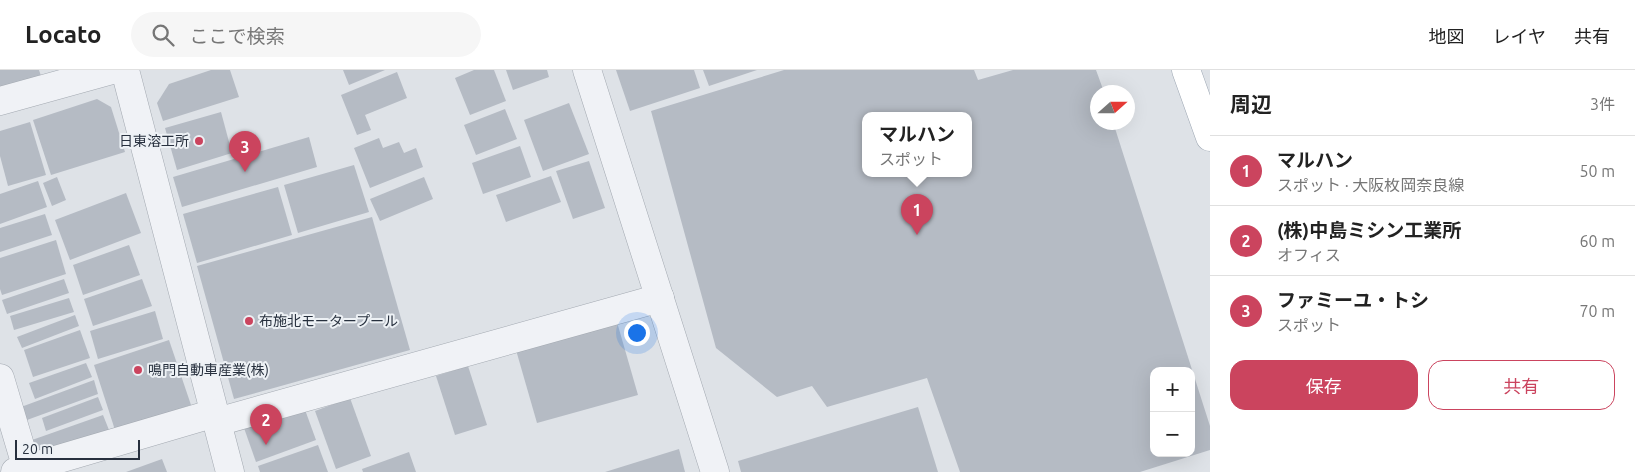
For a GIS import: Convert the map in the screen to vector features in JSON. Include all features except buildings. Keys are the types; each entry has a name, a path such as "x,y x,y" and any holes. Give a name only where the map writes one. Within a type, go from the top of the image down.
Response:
{"main road":[{"path":"1186,70 1210,137"}],"street":[{"path":"0,101 112,70"},
{"path":"124,70 230,472"},
{"path":"587,70 716,472"},
{"path":"0,378 21,470 660,298"}],"place":[{"name":"日東溶工所","path":"199,141"},
{"name":"ファミーユ・トシ","path":"245,172"},
{"name":"マルハン","path":"917,235"},
{"name":"布施北モータープール","path":"249,321"},
{"name":"鳴門自動車産業(株)","path":"138,370"},
{"name":"(株)中島ミシン工業所","path":"266,445"}]}
